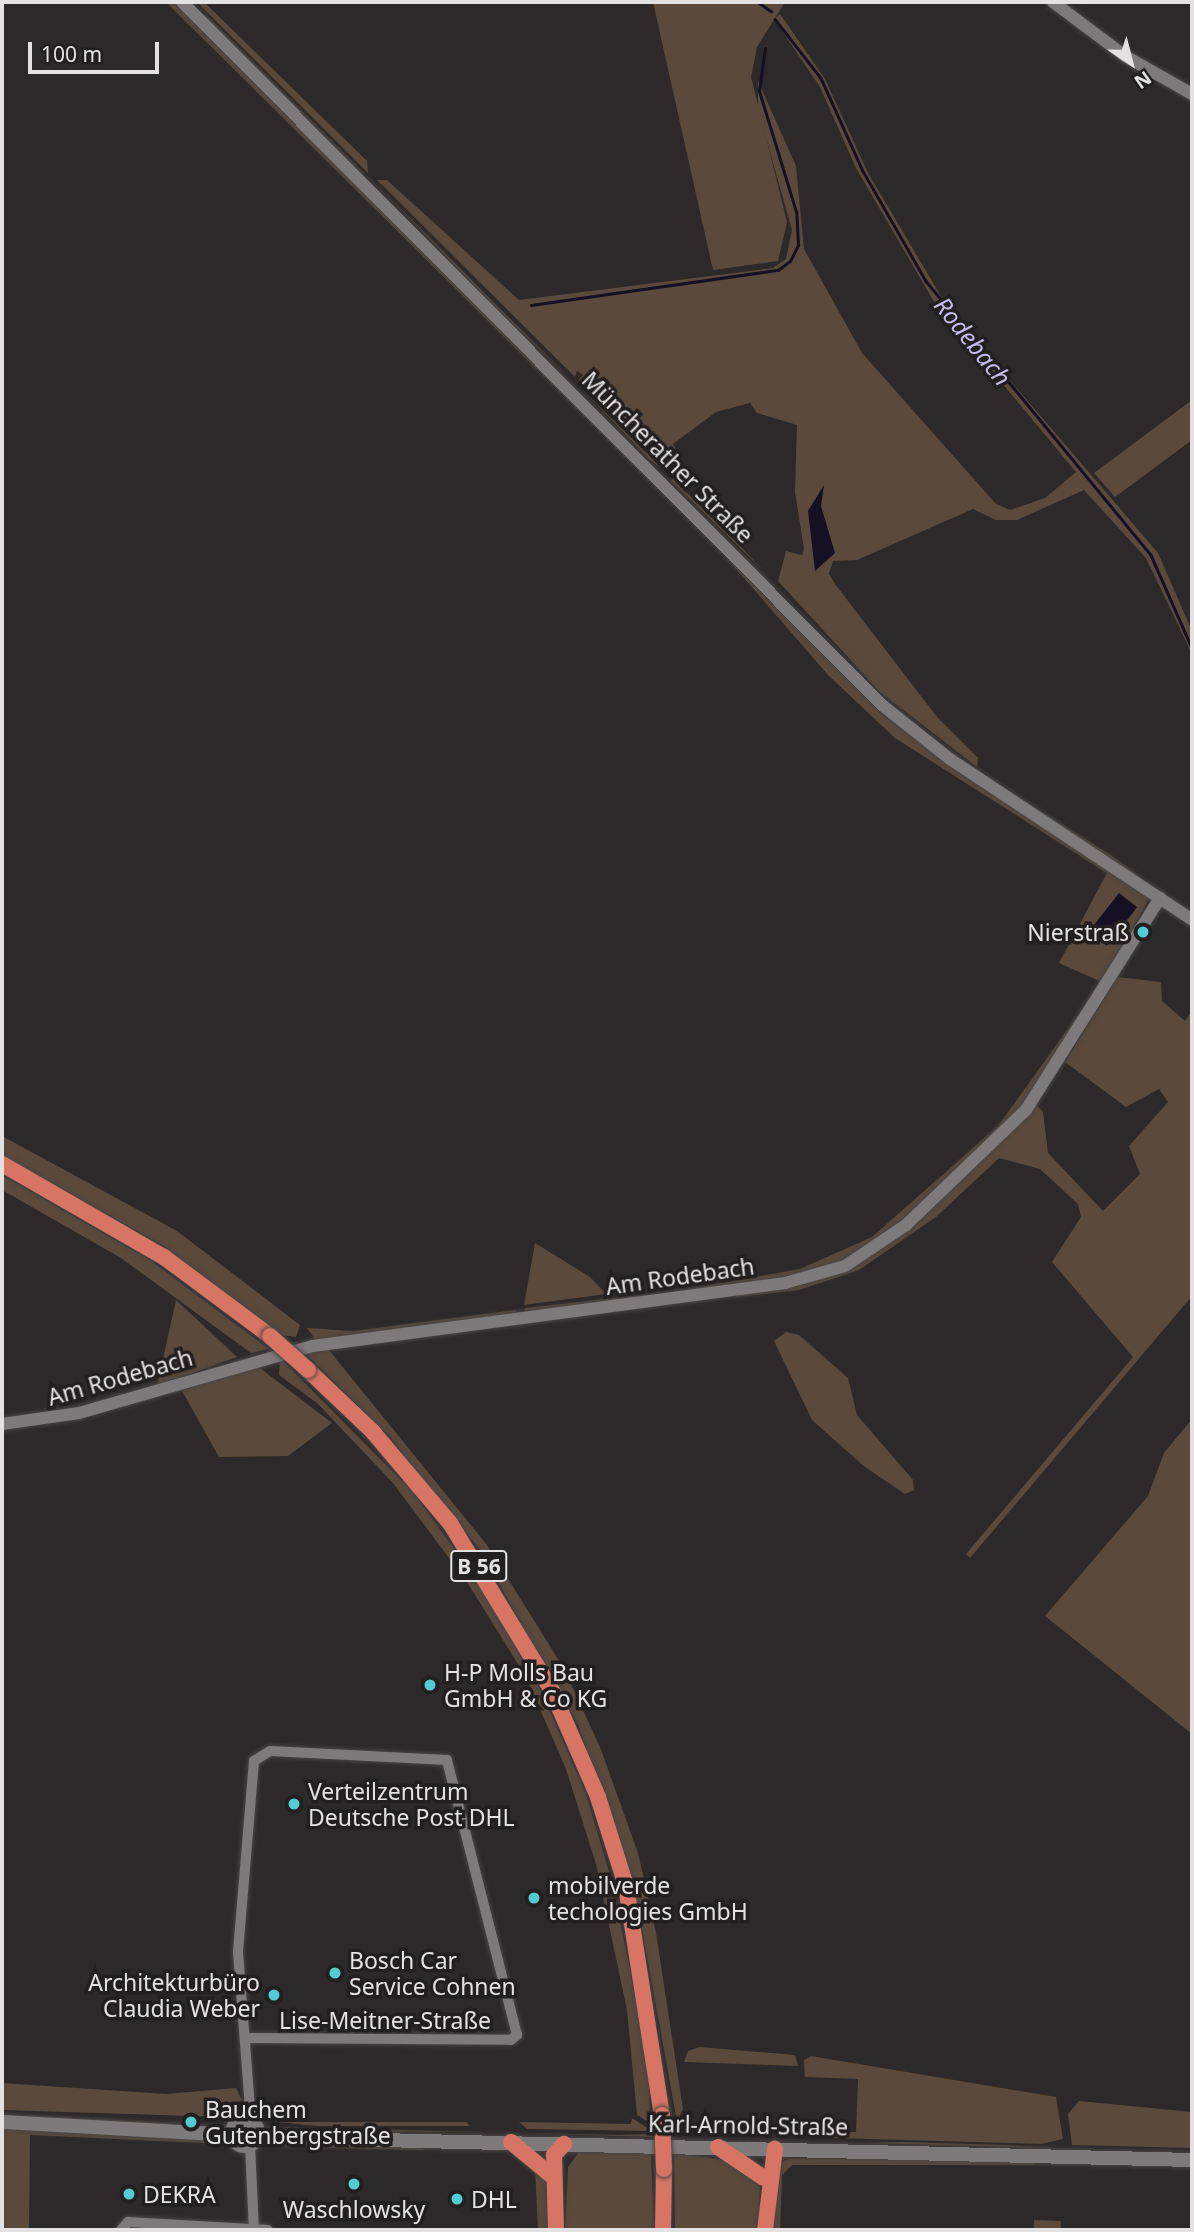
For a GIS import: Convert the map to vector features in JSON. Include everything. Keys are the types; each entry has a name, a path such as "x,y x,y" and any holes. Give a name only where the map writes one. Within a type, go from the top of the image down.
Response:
{"highway":[{"name":"B 56","path":"2,1164 164,1257 270,1336 373,1432 450,1523 552,1691 598,1797 626,1886 662,2115 663,2230"},
{"path":"510,2142 552,2176"},
{"path":"556,2230 552,2176 554,2155 564,2144"},
{"path":"556,2210 564,2144"},
{"path":"718,2147 764,2178"},
{"path":"767,2203 764,2162 775,2149"},
{"path":"765,2230 775,2149"}],"main road":[{"name":"Karl-Arnold-Straße","path":"2,2122 302,2136 1192,2160"}],"street":[{"name":"Müncherather Straße","path":"182,2 882,705 950,759 1160,898"},
{"path":"1053,2 1125,56 1192,94"},
{"path":"1160,898 1192,920"},
{"name":"Am Rodebach","path":"2,1424 79,1413 313,1346 785,1283 845,1266 906,1224 1026,1110 1160,898"},
{"name":"Lise-Meitner-Straße","path":"247,2038 511,2040 517,2035 447,1760 260,1752 238,1952 247,2038 249,2084 246,2133 252,2172 254,2229"},
{"path":"121,2230 128,2222 268,2230"}],"shaded area":[{"path":"166,2 175,2 198,24 672,503"},
{"path":"188,2 211,20 363,173 362,174"},
{"path":"197,2 204,2 367,161 368,173"},
{"path":"653,2 785,2 757,47 751,77 787,222 778,261 713,270"},
{"path":"780,14 825,79 868,173 948,308 1158,553 1192,631 1192,654 1146,558 1084,490 1017,520 996,520 973,509 857,560 833,561 829,574 835,584 937,717 978,758 977,767 880,692 778,581 786,551 802,555 804,549 795,492 797,425 757,413 750,403 716,412 673,444 680,456 665,466 578,380 583,375 577,371 575,377 377,180 387,180 519,300 773,268 786,259 792,230 758,110 758,81 796,166 804,249 862,353 996,504 1010,510 1045,498 1076,472 933,300 856,168 820,87 774,19"},
{"path":"376,183 495,304 571,379 492,304"},
{"path":"576,383 652,458 661,468 650,460"},
{"path":"1192,400 1192,440 1115,497 1094,473"},
{"path":"672,478 738,544 767,574 671,481"},
{"path":"824,485 821,506 835,553 815,571 808,511"},
{"path":"726,557 880,713 1149,898 1104,983 1059,963 1107,873 895,738 828,675"},
{"path":"1004,788 1115,858 1160,893 1103,853"},
{"path":"1119,893 1137,907 1107,946 1089,932"},
{"path":"1118,977 1161,982 1162,1001 1185,1021 1192,1011 1192,1296 970,1558 966,1554 1133,1357 1052,1262 1081,1217 1078,1204 1040,1169 999,1158 936,1217 859,1270 799,1290 733,1297 848,1269 1035,1103 1043,1112 1048,1153 1103,1211 1140,1174 1129,1146 1168,1102 1159,1089 1126,1107 1065,1062"},
{"path":"1088,1001 1017,1114 903,1221 856,1255 803,1275 671,1292 800,1269 872,1237 998,1126"},
{"path":"2,1136 177,1231 300,1325 296,1337 281,1335 164,1246 2,1156"},
{"path":"2,1175 150,1260 269,1349 251,1353 121,1258 2,1190"},
{"path":"535,1243 590,1277 606,1294 524,1305"},
{"path":"654,1294 653,1298 524,1314 525,1308"},
{"path":"176,1300 237,1357 157,1386"},
{"path":"516,1310 515,1315 316,1340 307,1328 353,1331"},
{"path":"786,1332 799,1335 848,1378 857,1415 913,1480 914,1490 905,1494 865,1467 812,1420 774,1341"},
{"path":"328,1349 487,1545 563,1667 600,1747 638,1853 656,1933 683,2109 677,2122 638,1907 578,1724 480,1550 390,1437 305,1353"},
{"path":"280,1358 412,1491 480,1584 542,1693 586,1794 612,1881 648,2060 650,2123 637,2115 627,2010 596,1864 566,1769 526,1677 467,1582 393,1483 317,1403 279,1375"},
{"path":"256,1365 332,1423 288,1456 219,1457 182,1391"},
{"path":"1192,1419 1192,1734 1045,1616 1148,1496 1164,1453"},
{"path":"699,2047 795,2055 798,2066 684,2062 688,2051"},
{"path":"811,2056 1056,2097 1063,2139 1041,2144 833,2138 831,2132 856,2132 858,2079 805,2077 804,2060"},
{"path":"2,2083 166,2094 236,2088 242,2100 224,2117 2,2110"},
{"path":"1079,2101 1192,2112 1192,2148 1072,2145 1068,2114"},
{"path":"2,2114 167,2123 184,2121 163,2125"},
{"path":"632,2118 652,2131 527,2129 519,2122 631,2124"},
{"path":"278,2122 466,2122 470,2126 317,2126"},
{"path":"2,2126 218,2138 226,2144 30,2135 29,2230 2,2230"},
{"path":"281,2127 316,2128 476,2132 315,2131"},
{"path":"523,2133 652,2134 652,2137"},
{"path":"864,2143 1003,2145 1056,2148"},
{"path":"296,2147 422,2147 424,2150"},
{"path":"579,2152 651,2152 654,2230 565,2230 568,2167"},
{"path":"674,2153 733,2161 760,2181 759,2230 675,2230"},
{"path":"788,2159 1035,2159 1035,2165 792,2165 782,2175 780,2230 771,2230 781,2163"},
{"path":"535,2167 548,2176 549,2230 538,2230"},
{"path":"1034,2220 1061,2221 1061,2230 1034,2230"}],"waterway":[{"name":"Rodebach","path":"758,2 771,11"},
{"name":"Rodebach","path":"775,19 821,78 863,171 926,281 1151,555 1192,648"},
{"path":"531,305 778,270 790,261 798,245 796,212 759,91 765,48"}],"place":[{"name":"Nierstraß","path":"1143,932"},
{"name":"H-P Molls Bau GmbH & Co KG","path":"430,1685"},
{"name":"Verteilzentrum Deutsche Post DHL","path":"294,1804"},
{"name":"mobilverde techologies GmbH","path":"534,1898"},
{"name":"Bosch Car Service Cohnen","path":"335,1973"},
{"name":"Architekturbüro Claudia Weber","path":"274,1995"},
{"name":"Bauchem Gutenbergstraße","path":"191,2122"},
{"name":"Waschlowsky","path":"354,2184"},
{"name":"DEKRA","path":"129,2194"},
{"name":"DHL","path":"457,2199"}]}
